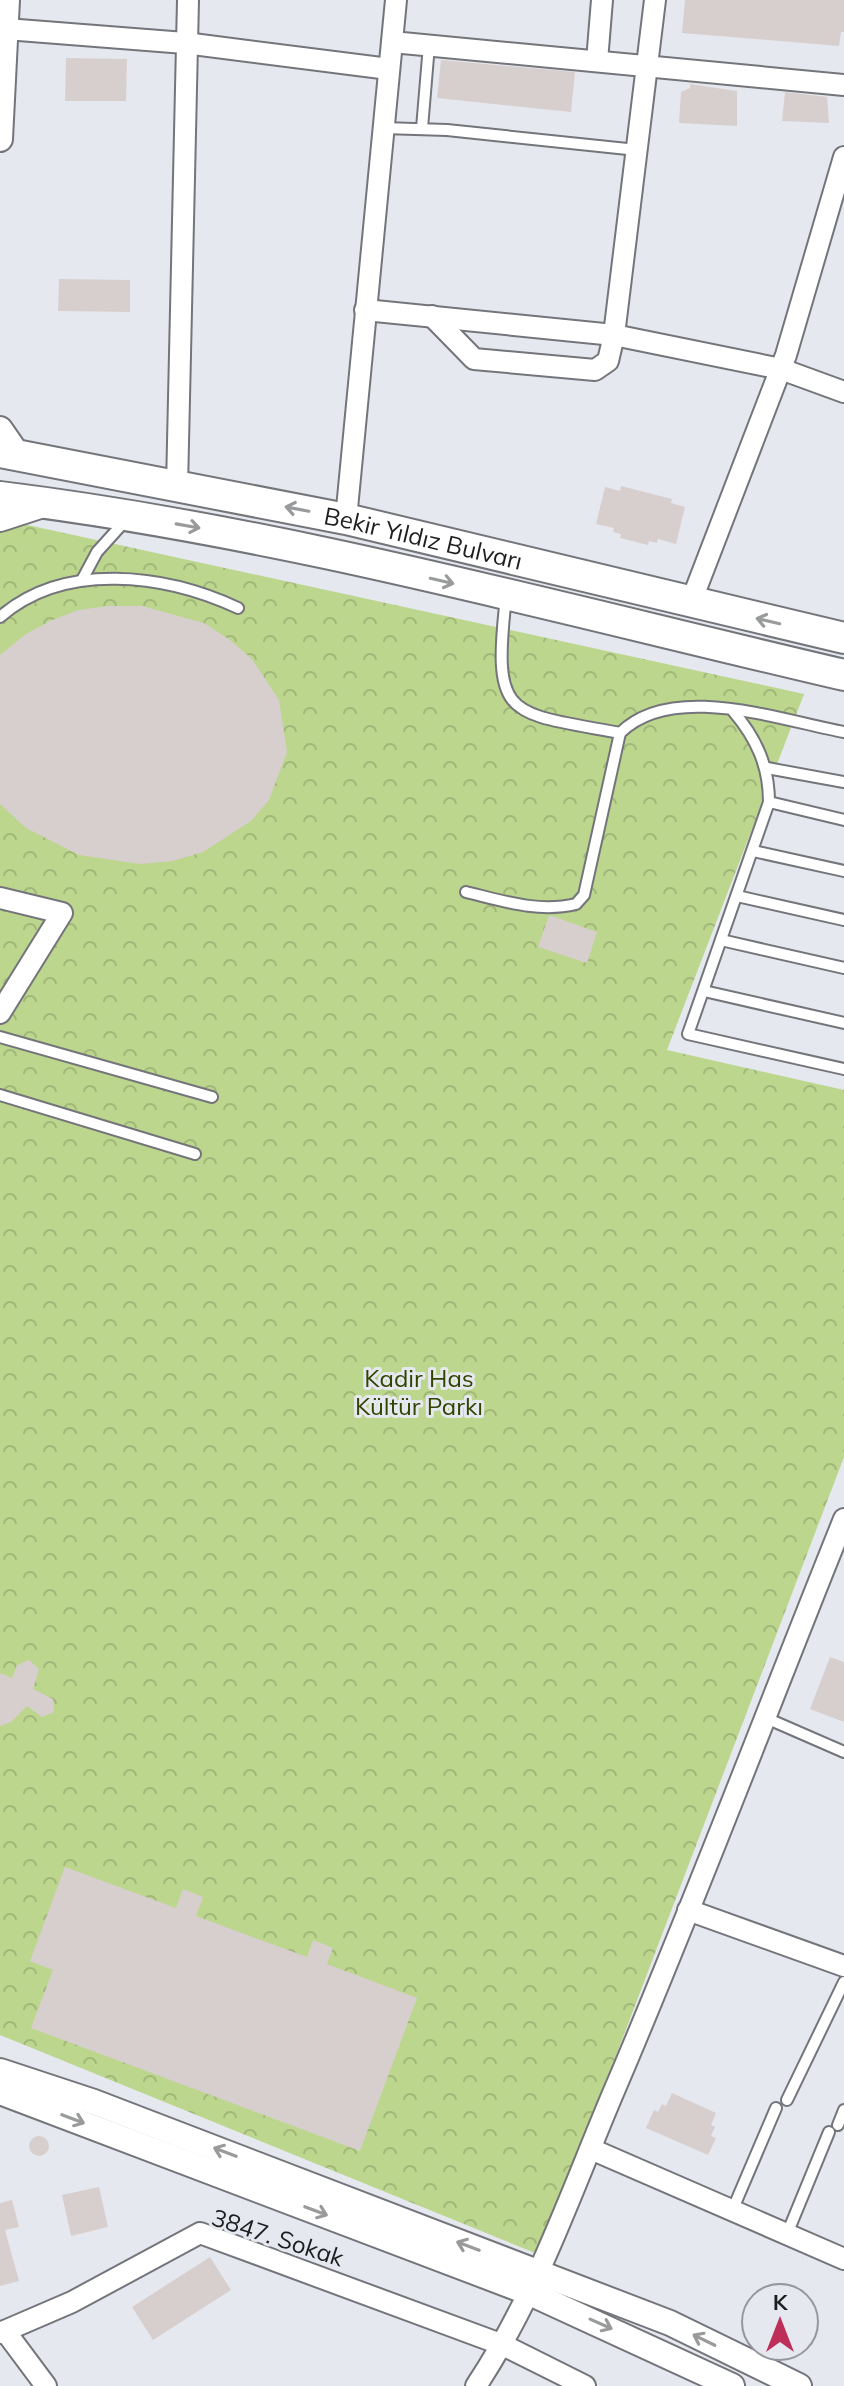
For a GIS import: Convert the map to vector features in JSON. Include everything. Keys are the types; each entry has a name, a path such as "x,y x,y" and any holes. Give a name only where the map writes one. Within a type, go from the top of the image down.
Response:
{"main road":[{"name":"Bekir Yıldız Bulvarı","path":"9,453 346,519 844,638"},
{"name":"Bekir Yıldız Bulvarı","path":"0,497 131,515 293,547 844,675"}],"street":[{"path":"0,139 7,0"},
{"path":"177,487 188,0"},
{"path":"346,519 396,0"},
{"path":"597,61 602,0"},
{"path":"432,316 474,359 595,370 608,361 614,335 655,0"},
{"path":"6,29 185,43 389,69"},
{"path":"392,42 844,85"},
{"path":"691,602 781,369 844,157"},
{"path":"365,310 614,335 781,369 844,392"},
{"path":"0,429 9,453"},
{"path":"0,519 49,503"},
{"path":"0,898 62,913 0,1013"},
{"path":"476,2386 503,2345 535,2284 843,1522"},
{"path":"688,1910 844,1966"},
{"path":"0,2071 94,2102 535,2284 732,2386"},
{"path":"0,2092 535,2284 670,2323 799,2386"},
{"path":"591,2149 844,2259"},
{"name":"3847. Sokak","path":"2,2332 72,2302 200,2233 503,2345 585,2386"},
{"path":"2,2332 46,2386"}],"lane":[{"path":"422,128 429,45"},
{"path":"383,128 422,128 637,150"},
{"path":"82,580 97,552 131,515"},
{"path":"0,617 42,589 82,580 172,587 238,608"},
{"path":"506,596 499,656 502,680 515,704 541,719 620,733"},
{"path":"466,892 535,908 558,909 576,904 584,895 620,733 638,717 660,708 688,705 844,732"},
{"path":"733,711 753,738 767,768 769,802 688,1034 844,1069"},
{"path":"767,768 844,782"},
{"path":"769,802 844,820"},
{"path":"753,851 844,871"},
{"path":"737,896 844,920"},
{"path":"721,940 844,968"},
{"path":"704,991 844,1023"},
{"path":"0,1037 212,1097"},
{"path":"0,1095 195,1154"},
{"path":"766,1718 844,1752"},
{"path":"787,2100 844,1982"},
{"path":"732,2211 776,2108"},
{"path":"787,2234 844,2110"}],"green space":[{"name":"Kadir Has Kültür Parkı","path":"0,519 804,694 667,1050 844,1090 844,1457 540,2255 0,2035"}],"building":[{"path":"685,0 844,0 844,32 841,32 839,46 682,33"},
{"path":"66,58 127,59 126,101 65,101"},
{"path":"441,60 575,72 571,112 437,98"},
{"path":"690,84 737,91 737,126 679,123 681,92 690,88"},
{"path":"785,92 827,97 829,123 782,121"},
{"path":"59,279 130,280 130,312 58,311"},
{"path":"621,486 672,499 671,503 685,507 676,544 658,539 657,543 649,541 648,545 620,538 621,534 613,532 614,528 596,524 605,487 620,491"},
{"path":"142,606 204,623 252,659 279,700 287,752 269,800 251,821 203,852 173,861 140,864 79,855 26,828 0,804 0,655 26,634 50,621 78,610"},
{"path":"549,915 597,932 587,963 538,947"},
{"path":"830,1657 844,1662 844,1722 810,1709"},
{"path":"29,1660 39,1669 33,1689 53,1699 54,1712 42,1717 27,1706 11,1722 0,1726 0,1673 12,1678 17,1665"},
{"path":"65,1867 176,1908 183,1889 203,1897 196,1916 307,1957 313,1940 333,1948 327,1964 417,1998 360,2151 31,2028 53,1970 30,1961"},
{"path":"672,2093 716,2113 711,2136 716,2138 708,2155 646,2128 654,2110 658,2112 662,2104 666,2106"},
{"path":"35,2136 43,2136 49,2146 43,2156 35,2156 29,2150 29,2142"},
{"path":"99,2187 108,2227 71,2236 62,2195"},
{"path":"12,2200 19,2227 5,2230 19,2281 0,2286 0,2203"},
{"path":"210,2257 231,2290 153,2340 132,2307"}]}
